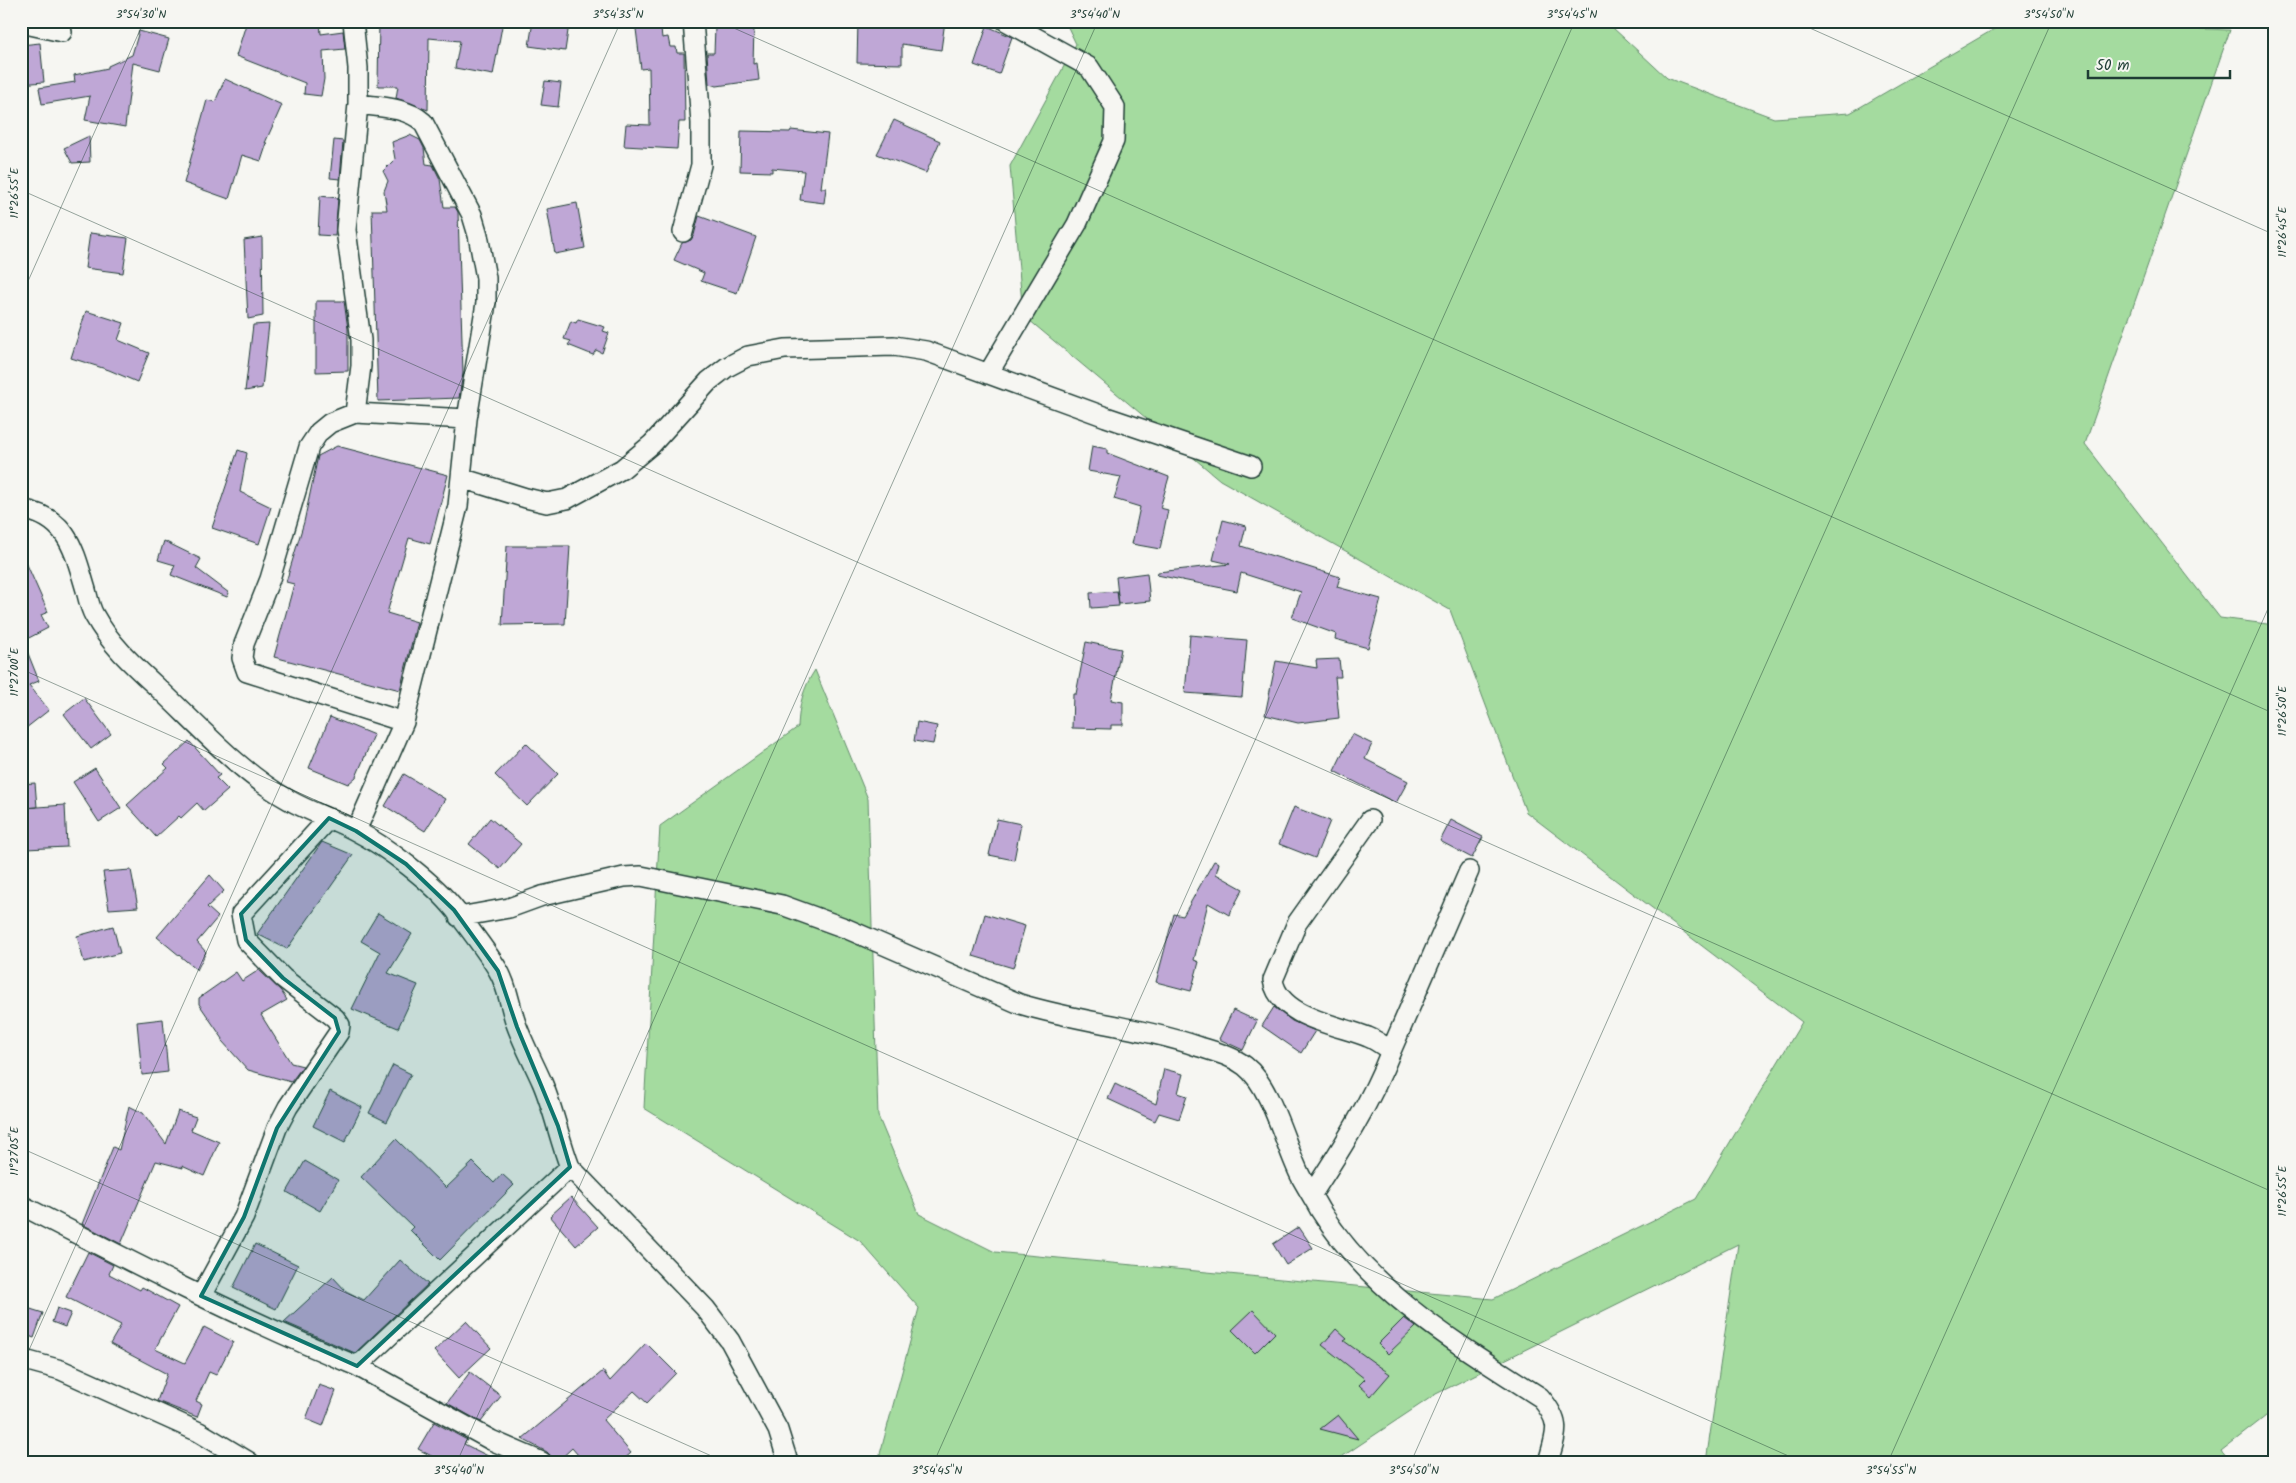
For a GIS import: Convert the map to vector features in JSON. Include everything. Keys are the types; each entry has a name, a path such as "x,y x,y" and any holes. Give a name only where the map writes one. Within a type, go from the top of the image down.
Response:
{"street":[{"path":"353,21 358,68 358,104 346,230 361,340 361,366 355,413"},
{"path":"683,232 701,165 701,123 693,21"},
{"path":"988,374 1077,224 1114,141 1115,107 1089,67 1006,21"},
{"path":"21,23 62,32"},
{"path":"356,831 404,722 458,506 467,419 486,302 486,278 472,214 423,122 415,115 406,112 358,104"},
{"path":"462,478 547,503 567,499 622,469 652,444 709,381 727,367 748,356 785,349 894,346 926,351 1106,417 1251,466"},
{"path":"404,722 247,672 242,658 244,644 270,579 309,447 319,432 330,423 355,413 467,419"},
{"path":"21,509 36,511 53,521 63,530 70,542 92,612 104,631 124,656 236,761 264,784 289,800 356,831 406,864 439,894 460,917 498,971 507,991 517,1027 542,1081 555,1117 570,1167 705,1308 730,1341 778,1430 788,1462"},
{"path":"200,1296 244,1217 276,1128 339,1032 340,1025 335,1018 283,978 246,940 242,914 329,818"},
{"path":"1370,820 1297,923 1273,980 1274,990 1298,1012 1338,1028 1369,1037 1392,1051"},
{"path":"1312,1194 1342,1149 1373,1091 1469,871"},
{"path":"460,917 509,908 542,896 624,877 641,876 782,905 845,928 1020,1004 1049,1012 1143,1030 1234,1058 1247,1067 1262,1084 1301,1178 1320,1209 1353,1255 1384,1287 1439,1332 1540,1397 1552,1411 1556,1422 1556,1435 1548,1462"},
{"path":"357,1366 570,1167"},
{"path":"21,1205 281,1335 357,1366 491,1440 542,1462"},
{"path":"21,1358 61,1370 199,1432 249,1462"}],"highlighted area":[{"path":"329,818 356,831 406,864 454,910 498,971 517,1027 558,1126 570,1167 357,1366 201,1296 244,1217 277,1128 339,1032 335,1018 283,978 246,940 241,914"}],"green space":[{"path":"1065,21 1585,21 1612,27 1667,78 1774,118 1850,113 2008,21 2230,30 2085,444 2220,618 2275,625 2275,1409 2221,1451 2228,1462 1706,1462 1738,1244 1436,1394 1334,1462 882,1462 880,1454 919,1308 860,1241 644,1108 660,826 798,727 802,697 807,683 815,670 868,799 878,1116 919,1214 995,1252 1493,1299 1696,1199 1802,1022 1526,812 1450,610 1220,480 1023,315 1010,166 1076,44"}],"building":[{"path":"247,21 320,21 321,34 343,31 345,49 323,51 324,79 321,96 304,94 305,83 236,56"},
{"path":"379,21 503,21 493,75 455,68 460,41 429,38 428,110 396,98 398,86 378,86"},
{"path":"533,21 569,24 565,51 529,46"},
{"path":"635,21 660,21 662,38 668,37 670,47 676,47 677,53 684,53 685,122 679,122 677,149 624,146 626,124 650,125 649,68 641,69"},
{"path":"858,21 945,21 941,50 902,44 902,64 857,63"},
{"path":"987,26 1012,37 999,74 974,65"},
{"path":"715,27 754,28 753,64 757,63 759,80 717,86 709,84 707,53 714,53"},
{"path":"139,31 169,39 160,70 133,63 125,127 85,120 90,96 42,104 39,88 75,82 74,75 108,68 108,66 132,55"},
{"path":"40,43 44,82 21,84 21,45"},
{"path":"225,79 282,105 265,143 267,143 261,161 242,155 229,199 184,183 207,100 215,102"},
{"path":"545,81 561,83 558,107 541,105"},
{"path":"894,120 940,141 926,173 877,154"},
{"path":"791,130 828,134 821,188 826,188 824,203 800,200 804,171 772,168 772,172 740,171 741,131 790,132"},
{"path":"410,135 420,140 424,148 426,164 433,165 440,179 444,207 455,207 458,212 463,373 459,398 378,401 372,210 387,210 384,191 388,181 383,171 395,159 392,142"},
{"path":"89,136 90,162 72,163 64,148"},
{"path":"334,140 343,141 340,179 330,178"},
{"path":"320,196 338,198 335,236 318,235"},
{"path":"577,203 585,248 555,254 547,209"},
{"path":"699,216 756,237 737,293 701,281 704,273 674,260 682,243 691,240 694,235"},
{"path":"90,233 128,238 123,273 85,268"},
{"path":"262,237 263,316 248,319 244,240"},
{"path":"316,301 344,301 348,329 348,371 316,372"},
{"path":"86,311 124,323 118,340 149,353 137,382 109,370 71,358"},
{"path":"578,319 605,327 603,331 609,333 602,353 596,350 593,355 568,345 571,341 564,339 571,321 576,323"},
{"path":"269,324 262,388 245,391 253,325"},
{"path":"337,446 448,475 430,544 409,538 387,613 417,622 400,690 274,657 294,584 286,582 304,522 318,456"},
{"path":"1092,446 1107,449 1107,453 1169,477 1160,508 1168,510 1160,549 1132,544 1140,507 1114,499 1121,477 1088,471"},
{"path":"238,450 247,453 240,492 271,507 259,544 212,528"},
{"path":"1223,520 1246,526 1241,546 1340,577 1337,587 1381,599 1368,648 1335,639 1336,634 1292,618 1301,592 1241,573 1237,591 1157,575 1158,572 1230,564 1213,560"},
{"path":"164,541 201,559 196,568 229,593 227,597 171,575 175,565 158,560"},
{"path":"507,546 570,546 565,624 502,625"},
{"path":"21,551 48,612 41,615 48,628 23,641 39,681 29,685 49,710 21,732"},
{"path":"1147,573 1150,601 1119,604 1116,577"},
{"path":"1117,591 1119,606 1091,608 1090,593"},
{"path":"1190,635 1247,640 1242,697 1185,693"},
{"path":"1086,642 1121,649 1111,700 1123,702 1123,725 1111,725 1111,729 1072,728 1073,694 1076,694"},
{"path":"1339,659 1341,677 1335,677 1339,718 1298,723 1265,715 1276,661 1317,668 1316,660"},
{"path":"84,698 111,734 91,749 64,714"},
{"path":"330,717 374,735 356,777 348,784 309,768"},
{"path":"917,722 937,726 933,744 914,741"},
{"path":"1352,734 1372,744 1365,759 1408,781 1396,803 1334,771"},
{"path":"189,741 220,775 216,778 228,790 204,811 197,803 156,837 127,805 168,768 164,764"},
{"path":"526,743 558,774 527,806 495,775"},
{"path":"95,768 121,808 99,822 73,782"},
{"path":"404,774 445,799 425,831 385,806"},
{"path":"35,783 37,807 21,808 21,784"},
{"path":"65,805 67,847 26,849 24,808"},
{"path":"1294,807 1330,821 1315,858 1279,844"},
{"path":"490,818 521,844 500,869 469,844"},
{"path":"997,819 1021,824 1014,860 989,855"},
{"path":"1451,820 1483,837 1472,858 1440,841"},
{"path":"322,842 353,855 287,949 257,934"},
{"path":"1214,861 1219,863 1216,874 1243,889 1229,915 1208,903 1194,960 1199,962 1191,991 1156,982 1174,914 1183,916"},
{"path":"131,870 138,907 109,909 103,872"},
{"path":"210,875 224,891 207,907 218,917 197,942 206,952 197,970 157,937"},
{"path":"378,913 412,934 388,973 418,985 398,1028 352,1009 380,952 361,941"},
{"path":"985,914 1025,926 1013,968 973,956"},
{"path":"113,926 120,953 84,962 77,936"},
{"path":"259,970 281,991 287,1000 261,1015 291,1063 303,1066 291,1082 248,1070 222,1041 223,1039 199,1004 199,998 236,972 242,981"},
{"path":"1274,1007 1292,1021 1315,1031 1301,1053 1262,1026"},
{"path":"1233,1010 1257,1021 1243,1050 1219,1039"},
{"path":"163,1019 168,1072 142,1075 137,1022"},
{"path":"393,1065 411,1074 387,1122 369,1113"},
{"path":"1164,1069 1183,1074 1178,1093 1187,1096 1179,1119 1159,1113 1155,1121 1108,1099 1115,1084 1156,1104"},
{"path":"330,1091 362,1107 345,1142 313,1126"},
{"path":"129,1106 143,1113 166,1144 178,1111 196,1117 191,1130 219,1142 204,1176 182,1166 183,1168 156,1161 121,1244 82,1224 113,1147 119,1150"},
{"path":"396,1139 446,1188 473,1162 494,1183 502,1174 514,1185 440,1260 410,1230 413,1227 361,1177"},
{"path":"305,1161 338,1180 320,1211 287,1192"},
{"path":"571,1197 598,1227 576,1246 550,1216"},
{"path":"1299,1227 1313,1248 1286,1265 1273,1244"},
{"path":"255,1244 298,1265 276,1309 233,1288"},
{"path":"88,1252 113,1265 109,1274 140,1290 142,1287 178,1307 155,1349 185,1363 204,1327 233,1342 216,1375 209,1372 196,1401 202,1404 197,1417 157,1401 167,1374 110,1344 121,1325 66,1297"},
{"path":"400,1260 428,1284 355,1353 284,1322 333,1277 346,1291 364,1300"},
{"path":"21,1306 43,1313 34,1338 21,1333"},
{"path":"57,1308 71,1313 65,1327 52,1322"},
{"path":"1253,1310 1275,1333 1255,1353 1232,1330"},
{"path":"1404,1318 1416,1327 1388,1354 1378,1344"},
{"path":"466,1321 491,1348 459,1378 434,1351"},
{"path":"1336,1329 1347,1339 1344,1341 1390,1374 1371,1396 1359,1385 1365,1379 1322,1345"},
{"path":"646,1343 676,1373 647,1403 634,1391 603,1420 631,1453 621,1462 584,1462 572,1448 557,1462 553,1462 547,1452 522,1439 603,1371 610,1381"},
{"path":"470,1372 501,1396 481,1422 447,1403"},
{"path":"319,1385 336,1391 323,1426 306,1419"},
{"path":"1338,1415 1358,1439 1320,1429"},
{"path":"434,1422 467,1440 464,1444 500,1462 443,1462 418,1449"}]}
